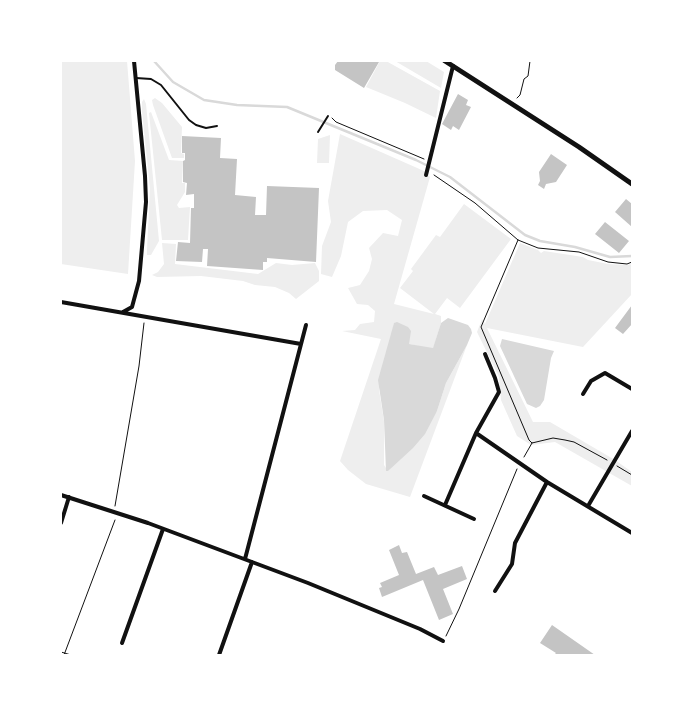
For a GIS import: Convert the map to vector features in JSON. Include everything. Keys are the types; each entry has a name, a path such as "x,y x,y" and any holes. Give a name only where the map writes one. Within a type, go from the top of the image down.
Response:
{"main road":[{"path":"445,61 579,147 632,184"}],"street":[{"path":"123,312 132,307 137,288 146,202 134,61"},
{"path":"426,173 453,66"},
{"path":"61,302 301,344"},
{"path":"245,559 306,326"},
{"path":"445,505 476,433 499,392 485,354"},
{"path":"583,394 591,381 605,373 632,389"},
{"path":"588,506 632,431"},
{"path":"476,433 547,482 632,532"},
{"path":"495,591 512,564 515,543 547,482"},
{"path":"61,495 163,529 308,582 420,629 443,641"},
{"path":"424,496 474,519"},
{"path":"61,523 69,497"},
{"path":"122,643 163,529"},
{"path":"219,655 252,562"}],"lane":[{"path":"136,78 151,79 161,86 189,120 196,125 206,128 217,126"},
{"path":"318,132 328,115"}],"path":[{"path":"511,104 520,95 524,79 528,76 530,61"},
{"path":"328,115 336,122 430,161"},
{"path":"426,173 475,203 518,240 538,248 579,252 608,262 627,264 632,262"},
{"path":"518,240 481,327 532,443"},
{"path":"65,654 117,514 115,506 145,318"},
{"path":"443,641 459,609 520,463 532,443 553,438 574,442 632,475"},
{"path":"61,652 71,655"}],"shaded area":[{"path":"61,61 127,61 135,161 128,274 61,264"},
{"path":"380,61 386,61 440,91 436,118 366,87"},
{"path":"395,61 426,61 444,72 441,88"},
{"path":"155,98 162,103 182,127 181,153 184,154 184,158 172,158 153,105 152,100"},
{"path":"144,99 159,241 151,255 147,255 150,189 142,111"},
{"path":"151,112 169,160 183,161 182,183 185,183 185,192 177,205 179,208 190,207 188,240 162,240 149,113"},
{"path":"340,134 424,171 430,177 394,304 434,314 400,288 413,271 411,269 436,235 440,237 464,204 511,239 460,308 447,298 435,314 441,316 441,323 433,349 409,344 394,324 379,390 384,421 384,465 388,471 437,411 446,383 467,345 410,497 366,484 340,461 381,339 342,331 355,330 360,324 374,322 375,311 368,305 357,304 348,288 360,285 369,271 372,259 369,248 383,233 398,236 402,220 387,210 363,211 348,222 341,256 332,277 321,274 322,246 331,222 328,201"},
{"path":"330,135 329,163 317,163 318,139"},
{"path":"162,243 176,244 175,264 258,274 276,263 292,265 315,263 319,271 319,281 296,299 289,293 275,287 255,285 243,281 201,276 157,277 152,275 158,272 164,264"},
{"path":"520,243 541,253 544,251 583,257 588,260 608,264 632,264 632,294 583,347 487,328 533,422 550,422 615,460 632,472 632,486 555,442 531,445 517,436 501,400 499,377 477,332 482,319 485,324"},
{"path":"448,318 468,325 472,333 446,383 437,411 425,434 413,448 386,471 384,420 378,380 394,323 397,322 408,327 411,331 409,344 433,348 441,323"},
{"path":"502,339 554,351 551,358 544,400 540,406 536,408 527,404 500,346"}],"building":[{"path":"338,61 379,62 364,88 335,70 335,65"},
{"path":"458,94 468,100 466,105 471,107 459,130 453,126 451,130 442,124"},
{"path":"182,136 221,138 220,158 237,159 235,195 256,197 255,215 266,215 267,186 319,188 316,262 267,258 267,262 263,262 263,270 207,266 208,249 203,249 202,262 176,261 178,242 190,243 191,208 194,208 194,194 186,195 187,183 183,182 185,153 182,153"},
{"path":"551,154 567,165 556,182 546,184 544,189 538,185 540,181 539,172"},
{"path":"626,199 632,204 632,227 615,212"},
{"path":"605,222 629,241 619,253 595,234"},
{"path":"632,305 632,324 623,334 615,328"},
{"path":"399,545 402,553 407,552 416,574 434,567 438,575 462,566 467,579 443,589 453,614 439,620 423,580 382,597 379,588 382,587 380,583 399,575 389,550"},
{"path":"552,625 595,655 554,655 556,653 540,643"}],"waterway":[{"path":"154,61 173,82 204,100 237,105 287,107 416,160 450,177 525,235 540,241 575,247 610,257 632,256"}]}
